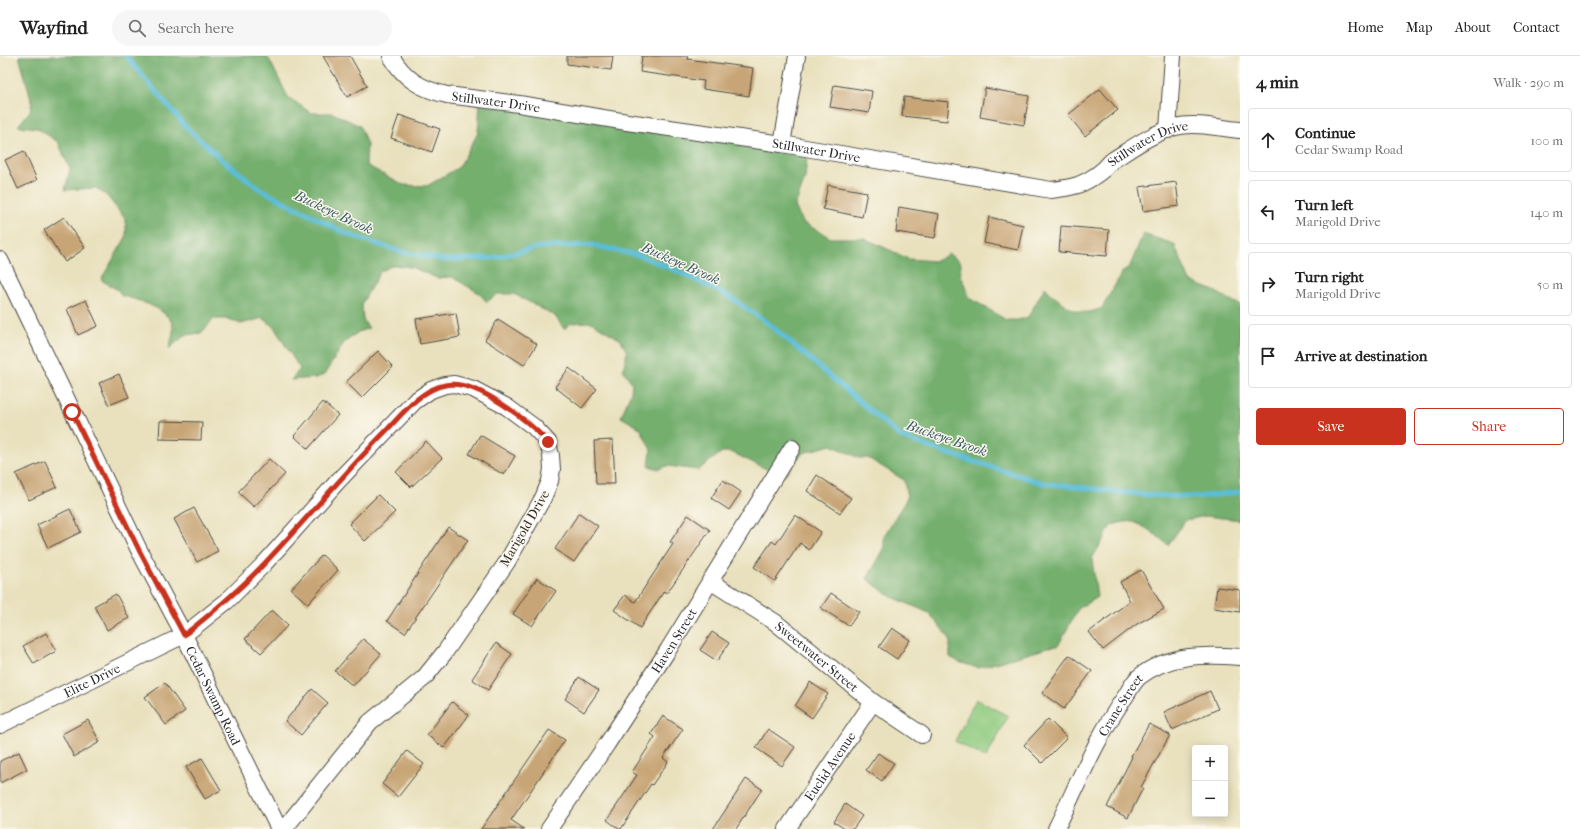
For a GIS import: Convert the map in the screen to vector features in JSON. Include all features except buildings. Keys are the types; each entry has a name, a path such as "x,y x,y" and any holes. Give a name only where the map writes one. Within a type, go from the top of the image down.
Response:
{"street":[{"name":"Stillwater Drive","path":"391,56 396,65 415,84 436,93 782,144 1051,190 1070,188 1086,181 1096,175 1112,161 1122,156 1126,151 1176,127 1186,126 1240,130"},
{"path":"782,144 797,56"},
{"path":"1168,130 1173,56"},
{"name":"Cedar Swamp Road","path":"0,260 135,543 184,635 279,829"},
{"name":"Marigold Drive","path":"184,635 232,596 264,564 375,442 415,401 432,390 445,385 454,384 483,393 507,407 534,427 548,442 552,469 550,481 535,514 507,562 445,652 424,678 370,722 284,829"},
{"name":"Haven Street","path":"549,829 607,744 668,650 792,448"},
{"name":"Sweetwater Street","path":"710,581 775,622 873,702 922,734"},
{"name":"Elite Drive","path":"0,725 184,635"},
{"name":"Crane Street","path":"1056,829 1105,730 1117,708 1138,678 1163,663 1190,655 1240,657"},
{"name":"Euclid Avenue","path":"787,829 873,702"}],"green space":[{"path":"19,56 265,56 269,59 288,97 311,113 333,113 360,126 367,145 366,165 403,185 427,186 459,167 478,133 480,101 808,148 805,178 795,206 802,222 831,238 864,238 909,259 936,261 949,254 961,263 960,275 970,298 1006,320 1018,320 1028,317 1045,287 1062,302 1077,311 1089,312 1102,308 1123,271 1130,266 1143,234 1174,244 1190,281 1212,290 1240,305 1240,520 1206,516 1186,520 1168,545 1137,523 1122,522 1111,526 1092,559 1097,597 1078,609 1058,646 1047,647 978,668 959,662 950,657 950,639 929,613 890,596 867,579 884,549 884,536 907,498 904,480 868,458 859,458 831,445 803,453 783,477 731,452 722,452 698,470 667,466 659,469 649,466 651,450 640,428 621,417 631,392 632,383 623,370 627,352 621,340 591,322 571,323 564,329 555,316 514,294 497,294 487,302 479,293 452,277 437,278 411,267 393,265 380,272 362,303 363,320 369,328 358,332 344,343 324,375 316,378 291,380 300,369 274,327 263,318 241,324 228,319 214,319 201,333 185,335 169,349 173,327 171,321 166,315 152,306 122,296 118,290 101,280 126,237 126,220 107,196 96,188 65,190 70,169 58,142 37,128 18,126 30,111 32,102"},
{"path":"976,699 1008,716 986,758 955,741"}],"waterway":[{"name":"Buckeye Brook","path":"126,56 186,127 220,158 260,189 347,234 398,251 446,260 493,258 540,247 592,245 641,256 686,275 730,297 768,323 901,437 946,453 1043,483 1147,495 1198,497 1240,492"}],"route":[{"path":"72,412 139,550 184,635 227,601 264,564 338,481 415,401 432,390 445,385 454,384 466,386 483,393 507,407 534,427 548,442"}]}
